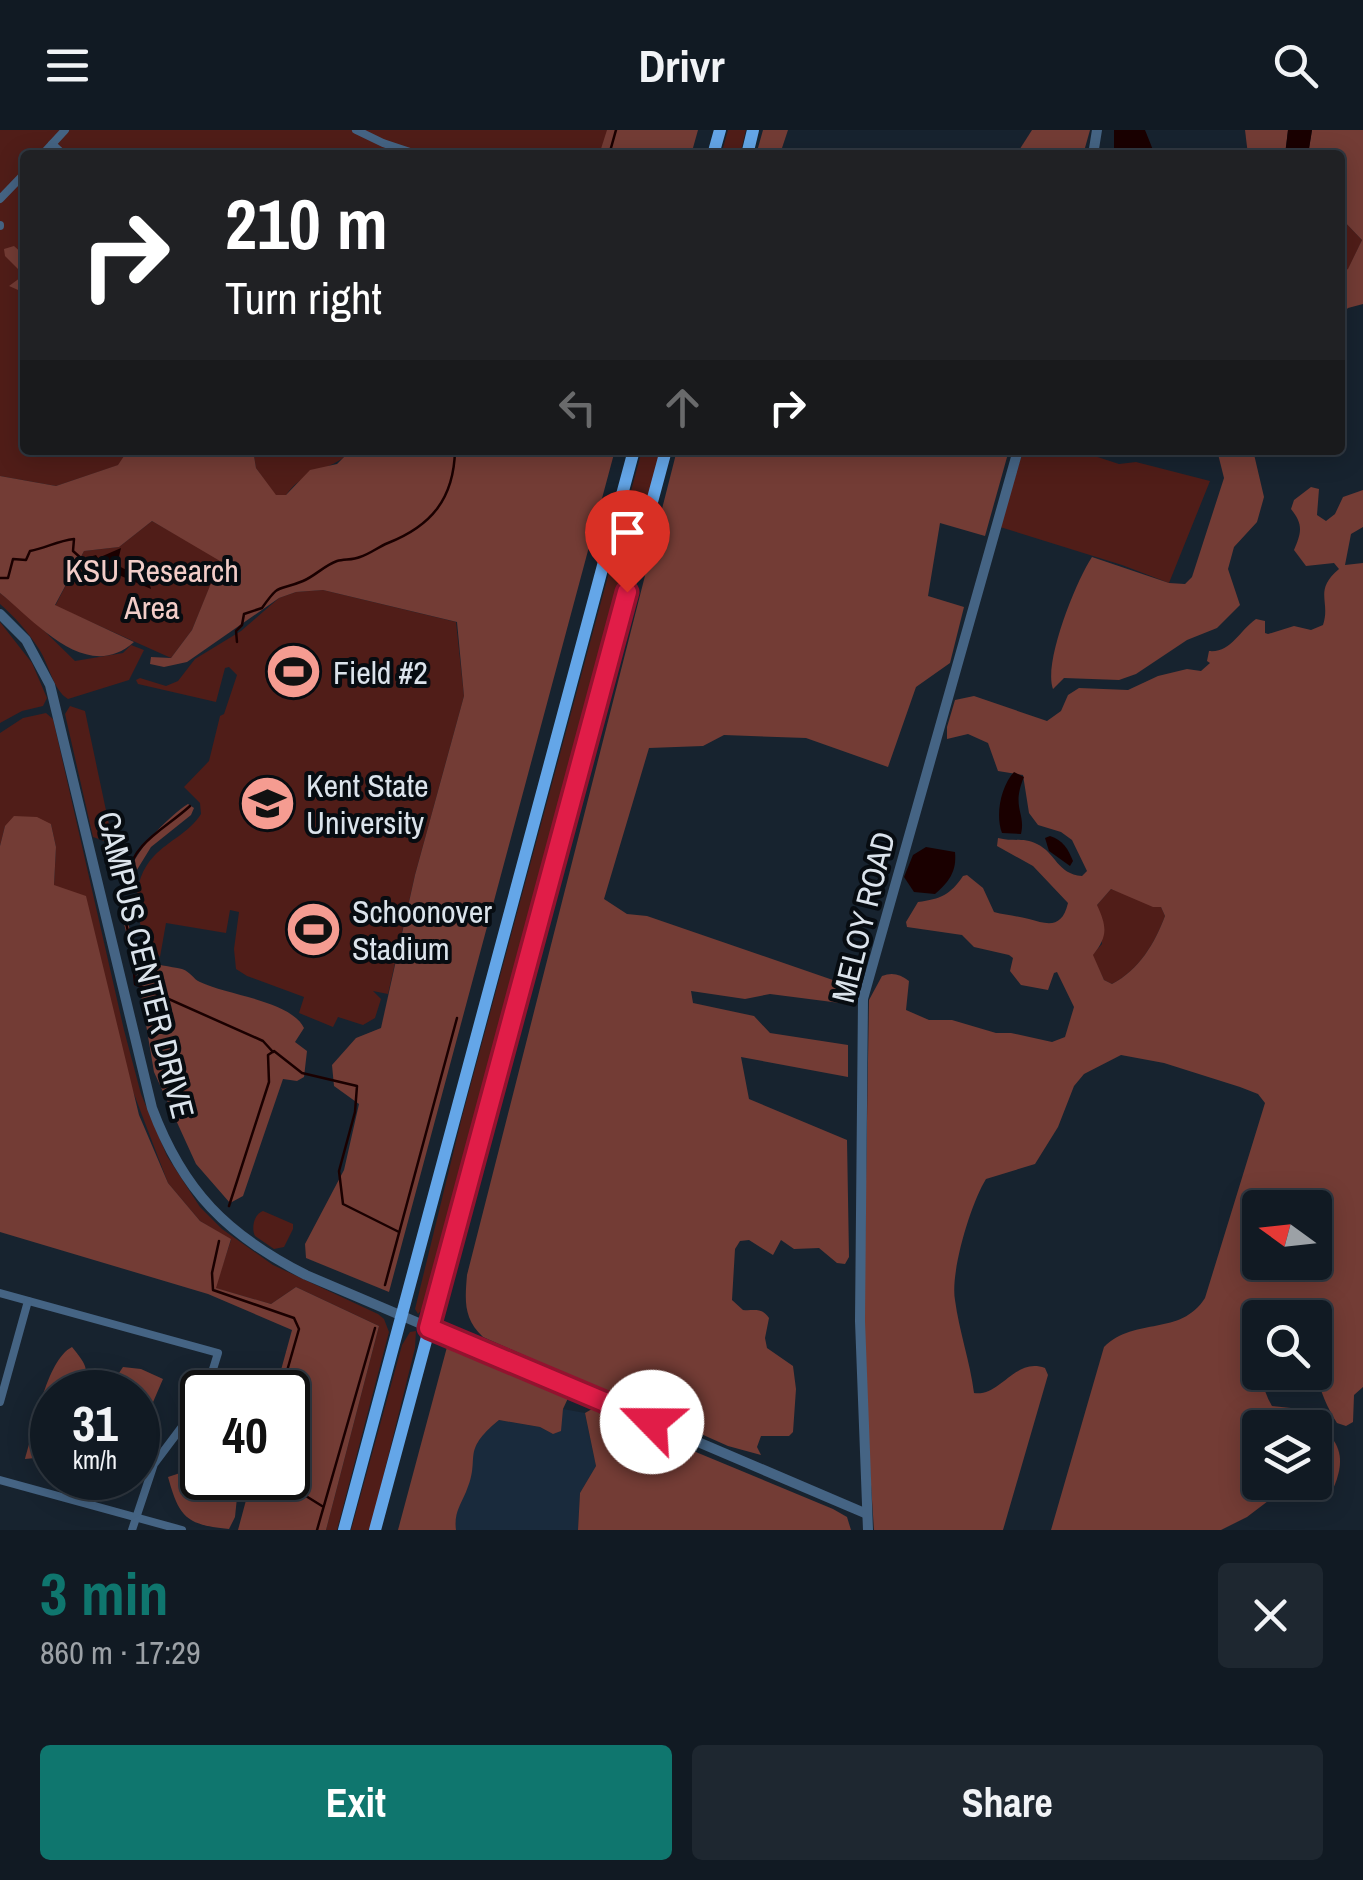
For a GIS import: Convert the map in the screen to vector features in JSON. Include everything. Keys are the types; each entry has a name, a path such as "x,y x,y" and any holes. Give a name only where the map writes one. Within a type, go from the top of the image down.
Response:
{"main road":[{"path":"344,1530 633,455"},
{"path":"375,1530 665,455"}],"street":[{"path":"47,150 66,130"},
{"path":"356,130 404,150"},
{"path":"52,144 59,150"},
{"path":"0,199 20,178"},
{"name":"MELOY ROAD","path":"868,1530 860,1250 863,1000 1017,455"},
{"name":"CAMPUS CENTER DRIVE","path":"0,614 26,640 50,686 144,1084 174,1158 202,1200 242,1237 284,1264 867,1514"},
{"path":"0,1294 218,1353 213,1370"},
{"path":"0,1402 28,1301"},
{"path":"132,1530 154,1464 180,1429"},
{"path":"0,1480 182,1530"}],"shaded area":[{"path":"607,130 698,130 692,150 601,150"},
{"path":"763,130 788,130 781,150 757,150"},
{"path":"1032,130 1090,130 1084,150 1019,150"},
{"path":"1114,130 1145,130 1153,150 1114,150"},
{"path":"1245,130 1288,130 1286,150 1247,150"},
{"path":"1288,130 1312,130 1309,150 1286,150"},
{"path":"1312,130 1363,130 1363,304 1345,311 1345,270 1362,240 1345,222 1345,150 1309,150"},
{"path":"14,246 20,251 20,271 5,256 4,249"},
{"path":"20,278 20,291 9,286"},
{"path":"125,455 254,455 256,468 276,495 286,495 310,470 337,464 346,455 614,455 389,1292 306,1258 305,1244 344,1170 359,1104 334,1086 332,1065 356,1038 381,1028 415,875 464,696 457,622 323,590 296,592 279,598 187,662 164,667 150,664 151,657 171,658 192,630 220,561 152,521 119,547 84,551 55,605 134,642 116,653 80,653 46,632 0,593 0,476 56,486 118,465"},
{"path":"676,455 1008,455 985,536 940,523 928,596 964,607 950,663 916,687 888,767 806,738 724,735 703,746 649,748 604,899 627,914 647,916 856,988 840,1003 770,994 745,999 691,991 693,1003 754,1016 770,1033 848,1045 848,1077 741,1057 749,1099 847,1140 849,1257 845,1264 837,1263 819,1248 794,1249 781,1240 773,1255 749,1240 740,1241 735,1249 732,1300 743,1310 761,1311 769,1318 767,1348 793,1366 793,1432 789,1436 761,1436 757,1447 761,1455 728,1446 483,1337 469,1316 467,1275"},
{"path":"1218,455 1254,455 1264,497 1257,522 1234,547 1228,569 1240,605 1217,628 1187,640 1136,674 1119,680 1064,678 1053,689 1051,677 1057,642 1070,602 1092,557 1169,583 1185,584 1192,577 1224,478"},
{"path":"1311,487 1319,489 1317,515 1326,521 1335,514 1343,497 1363,490 1363,527 1351,534 1345,565 1363,563 1363,1387 1354,1395 1353,1422 1346,1426 1337,1423 1321,1390 1332,1390 1332,1300 1242,1300 1242,1390 1265,1390 1272,1406 1292,1410 1242,1410 1242,1500 1270,1500 1221,1530 1051,1530 1104,1347 1130,1332 1183,1318 1205,1298 1265,1103 1258,1094 1240,1087 1164,1063 1121,1055 1084,1074 1074,1086 1058,1127 1035,1164 986,1179 963,1238 954,1288 974,1393 984,1393 1025,1368 1045,1368 1048,1375 1003,1530 874,1530 865,1394 864,1303 869,1000 882,976 896,974 909,981 906,1010 929,1020 952,1020 996,1033 1052,1042 1065,1037 1074,1007 1057,972 1048,990 1021,985 1010,971 1013,958 1009,955 974,947 962,935 907,927 918,902 944,895 967,875 983,888 994,912 1049,923 1058,921 1068,903 1033,866 997,846 998,838 1032,842 1067,871 1082,876 1087,871 1072,840 1038,825 1029,813 1023,775 998,771 988,743 968,734 947,739 955,700 974,696 1047,721 1061,711 1068,695 1079,688 1128,690 1158,676 1187,669 1201,671 1210,663 1209,651 1229,645 1256,619 1265,621 1268,634 1294,626 1311,630 1323,625 1325,590 1339,569 1334,563 1306,566 1294,550 1300,529 1291,509 1294,500","holes":["1111,889 1161,907 1165,916 1145,955 1112,984 1104,980 1093,955 1104,931 1097,905"]},
{"path":"121,548 117,565 149,582 151,589 82,559 96,555 98,558"},
{"path":"1014,772 1024,777 1019,796 1021,834 1002,833 1000,826 1003,793"},
{"path":"188,804 194,808 191,815 151,847 135,873 129,875 153,835"},
{"path":"14,816 37,817 51,824 56,847 54,885 86,896 139,1115 168,1183 200,1221 231,1239 216,1288 271,1304 296,1287 379,1326 326,1530 238,1530 246,1500 310,1500 310,1370 281,1370 292,1330 208,1294 0,1232 0,846 5,826"},
{"path":"1050,836 1067,849 1073,861 1070,866 1049,851 1045,838"},
{"path":"926,847 955,852 951,876 935,894 914,892 904,877 913,855"},
{"path":"119,904 136,947 145,959 182,969 212,987 286,1011 304,1028 295,1042 307,1051 304,1077 297,1081 283,1079 243,1196 230,1203 196,1164 154,1072 139,983"},
{"path":"72,1347 85,1370 53,1370"},
{"path":"447,1347 569,1396 561,1431 553,1434 540,1427 499,1420 475,1448 456,1530 398,1530"},
{"path":"563,1409 585,1413 596,1466 580,1493 578,1530 456,1530 456,1511 466,1492 471,1454 482,1435 499,1420 540,1427 553,1434 560,1425"},
{"path":"592,1409 833,1509 847,1517 851,1530 578,1530 580,1493 596,1466 585,1413"},
{"path":"1332,1441 1334,1441 1340,1465 1333,1489"},
{"path":"180,1473 180,1500 237,1500 229,1529 202,1525 186,1516 168,1477"}],"green space":[{"path":"0,130 625,130 614,150 20,150 20,455 125,455 119,465 56,486 0,476"},
{"path":"728,130 746,130 741,150 722,150"},
{"path":"1345,222 1362,240 1345,271"},
{"path":"254,455 346,455 303,479 286,495 275,495 256,468"},
{"path":"641,455 660,455 430,1301 418,1314 415,1309 462,1117"},
{"path":"1022,455 1091,455 1210,481 1169,583 1000,527"},
{"name":"KSU Research Area","path":"152,521 221,560 192,630 171,658 55,606 84,551 119,547"},
{"path":"323,590 456,622 464,696 415,875 388,994 373,991 381,999 375,1018 363,1025 338,1017 333,1027 299,1013 304,997 236,969 234,949 239,912 230,910 226,933 166,923 160,957 144,935 137,908 145,867 201,814 200,803 184,787 209,761 220,716 237,675 225,668 216,702 138,684 136,680 166,686 178,681 195,659 241,631 279,598"},
{"path":"0,593 75,661 123,653 131,645 144,650 129,680 68,699 59,690 35,643 0,604"},
{"path":"0,622 32,663 47,698 43,706 22,711 0,723"},
{"path":"70,706 85,711 111,834 104,841 93,837 65,714"},
{"path":"46,713 53,719 141,1094 167,1156 200,1207 222,1229 273,1265 378,1314 389,1332 337,1530 326,1530 379,1326 296,1287 271,1304 215,1288 231,1240 200,1221 168,1183 54,885 56,847 51,824 5,826 0,846 0,733 23,718"},
{"path":"1111,889 1161,907 1165,916 1145,955 1112,984 1104,980 1092,955 1102,944 1097,905"},
{"path":"263,1211 293,1224 284,1247 274,1249 255,1236 254,1222"},
{"path":"416,1331 370,1530 351,1530 402,1345 410,1332"}],"waterway":[{"path":"610,150 616,130"},
{"path":"237,642 236,631 244,614 262,608 276,590 307,579 337,561 367,554 428,519 445,496 455,455"},
{"path":"0,578 8,578 13,559 26,560 30,551 68,540 74,539 73,551 82,559"},
{"path":"127,877 143,845 190,806"},
{"path":"124,890 120,897 135,984 263,1041 273,1052"},
{"path":"385,1285 457,1018"},
{"path":"229,1206 269,1082 268,1055 274,1051 302,1073 357,1086 355,1112 339,1171 343,1204 399,1232"},
{"path":"219,1241 212,1273 213,1290 294,1318 299,1329 287,1370"},
{"path":"317,1530 375,1328"},
{"path":"310,1499 322,1506"}],"place":[{"name":"Field #2","path":"294,672"},
{"name":"Kent State University","path":"267,803"},
{"name":"Schoonover Stadium","path":"313,929"}],"route":[{"path":"627,592 429,1328 652,1422"}]}
